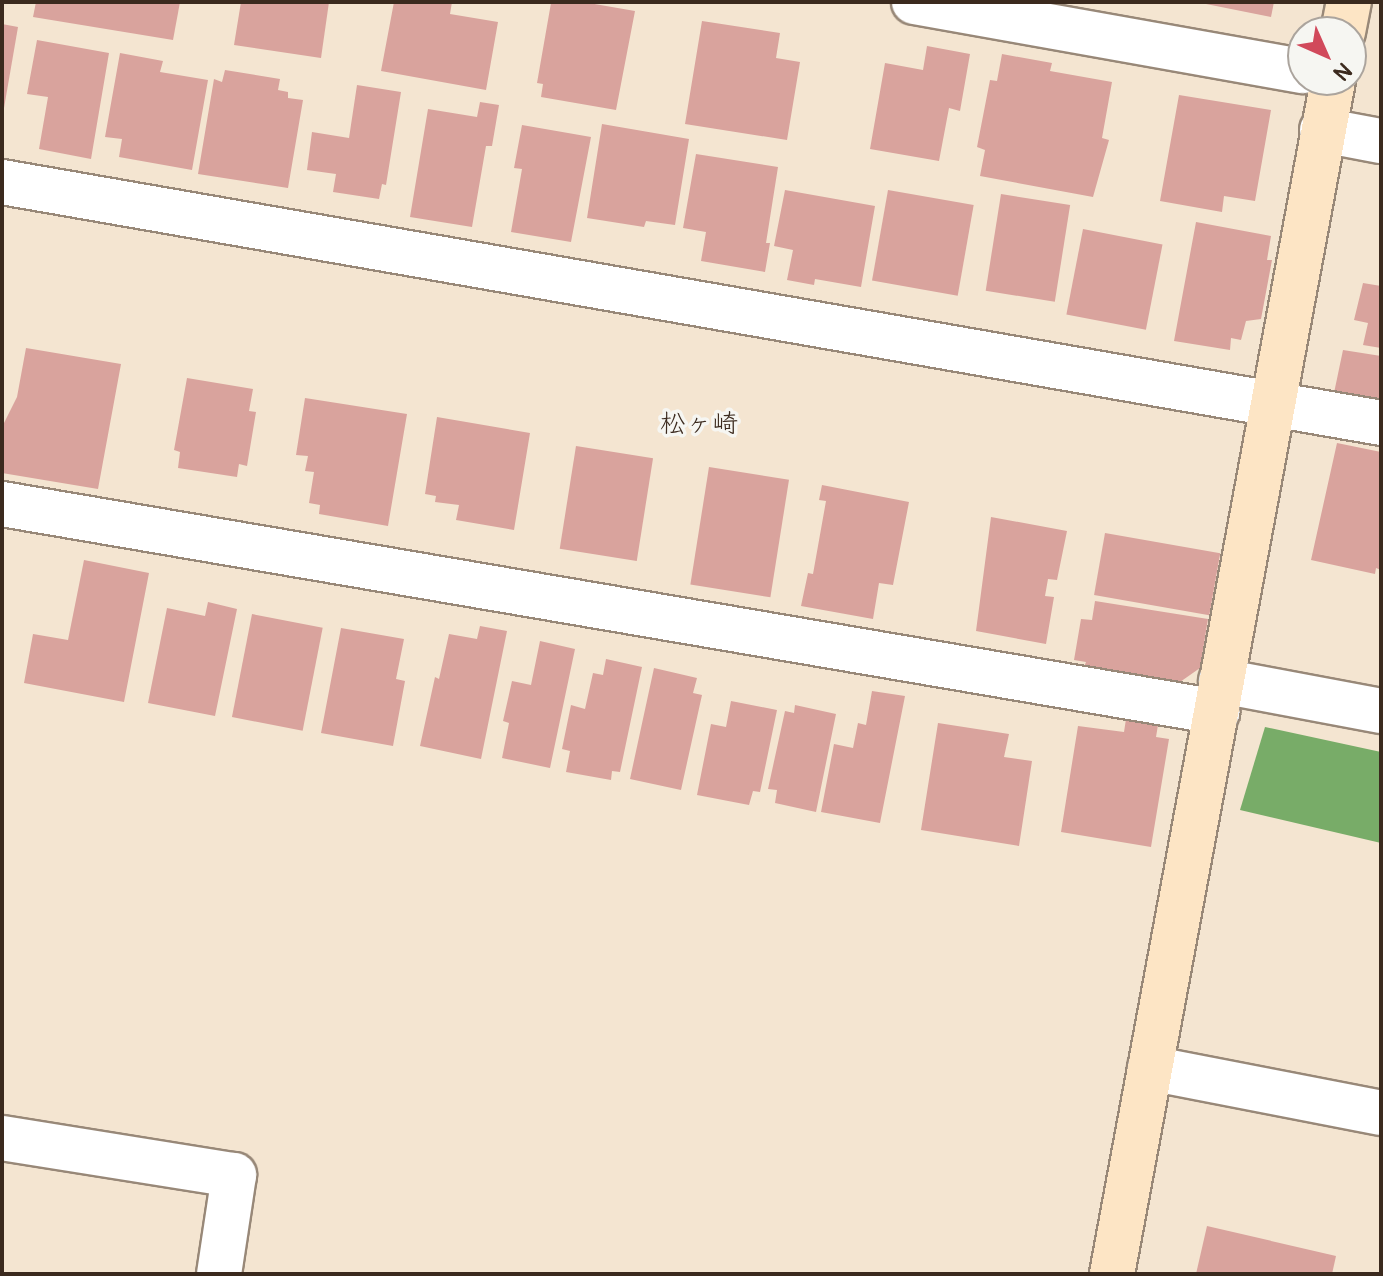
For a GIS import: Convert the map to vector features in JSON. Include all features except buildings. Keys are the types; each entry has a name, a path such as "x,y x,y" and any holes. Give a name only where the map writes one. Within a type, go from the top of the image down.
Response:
{"street":[{"path":"914,2 1010,10 1287,68"},
{"path":"1112,1274 1329,96"},
{"path":"1322,130 1381,141"},
{"path":"2,182 1381,423"},
{"path":"2,504 1219,696 1381,711"},
{"path":"1150,1068 1381,1113"},
{"path":"2,1138 234,1175 219,1274"}],"green space":[{"path":"1265,727 1381,752 1381,843 1240,810"}],"district":[{"name":"松ヶ崎","path":"699,425"}]}
